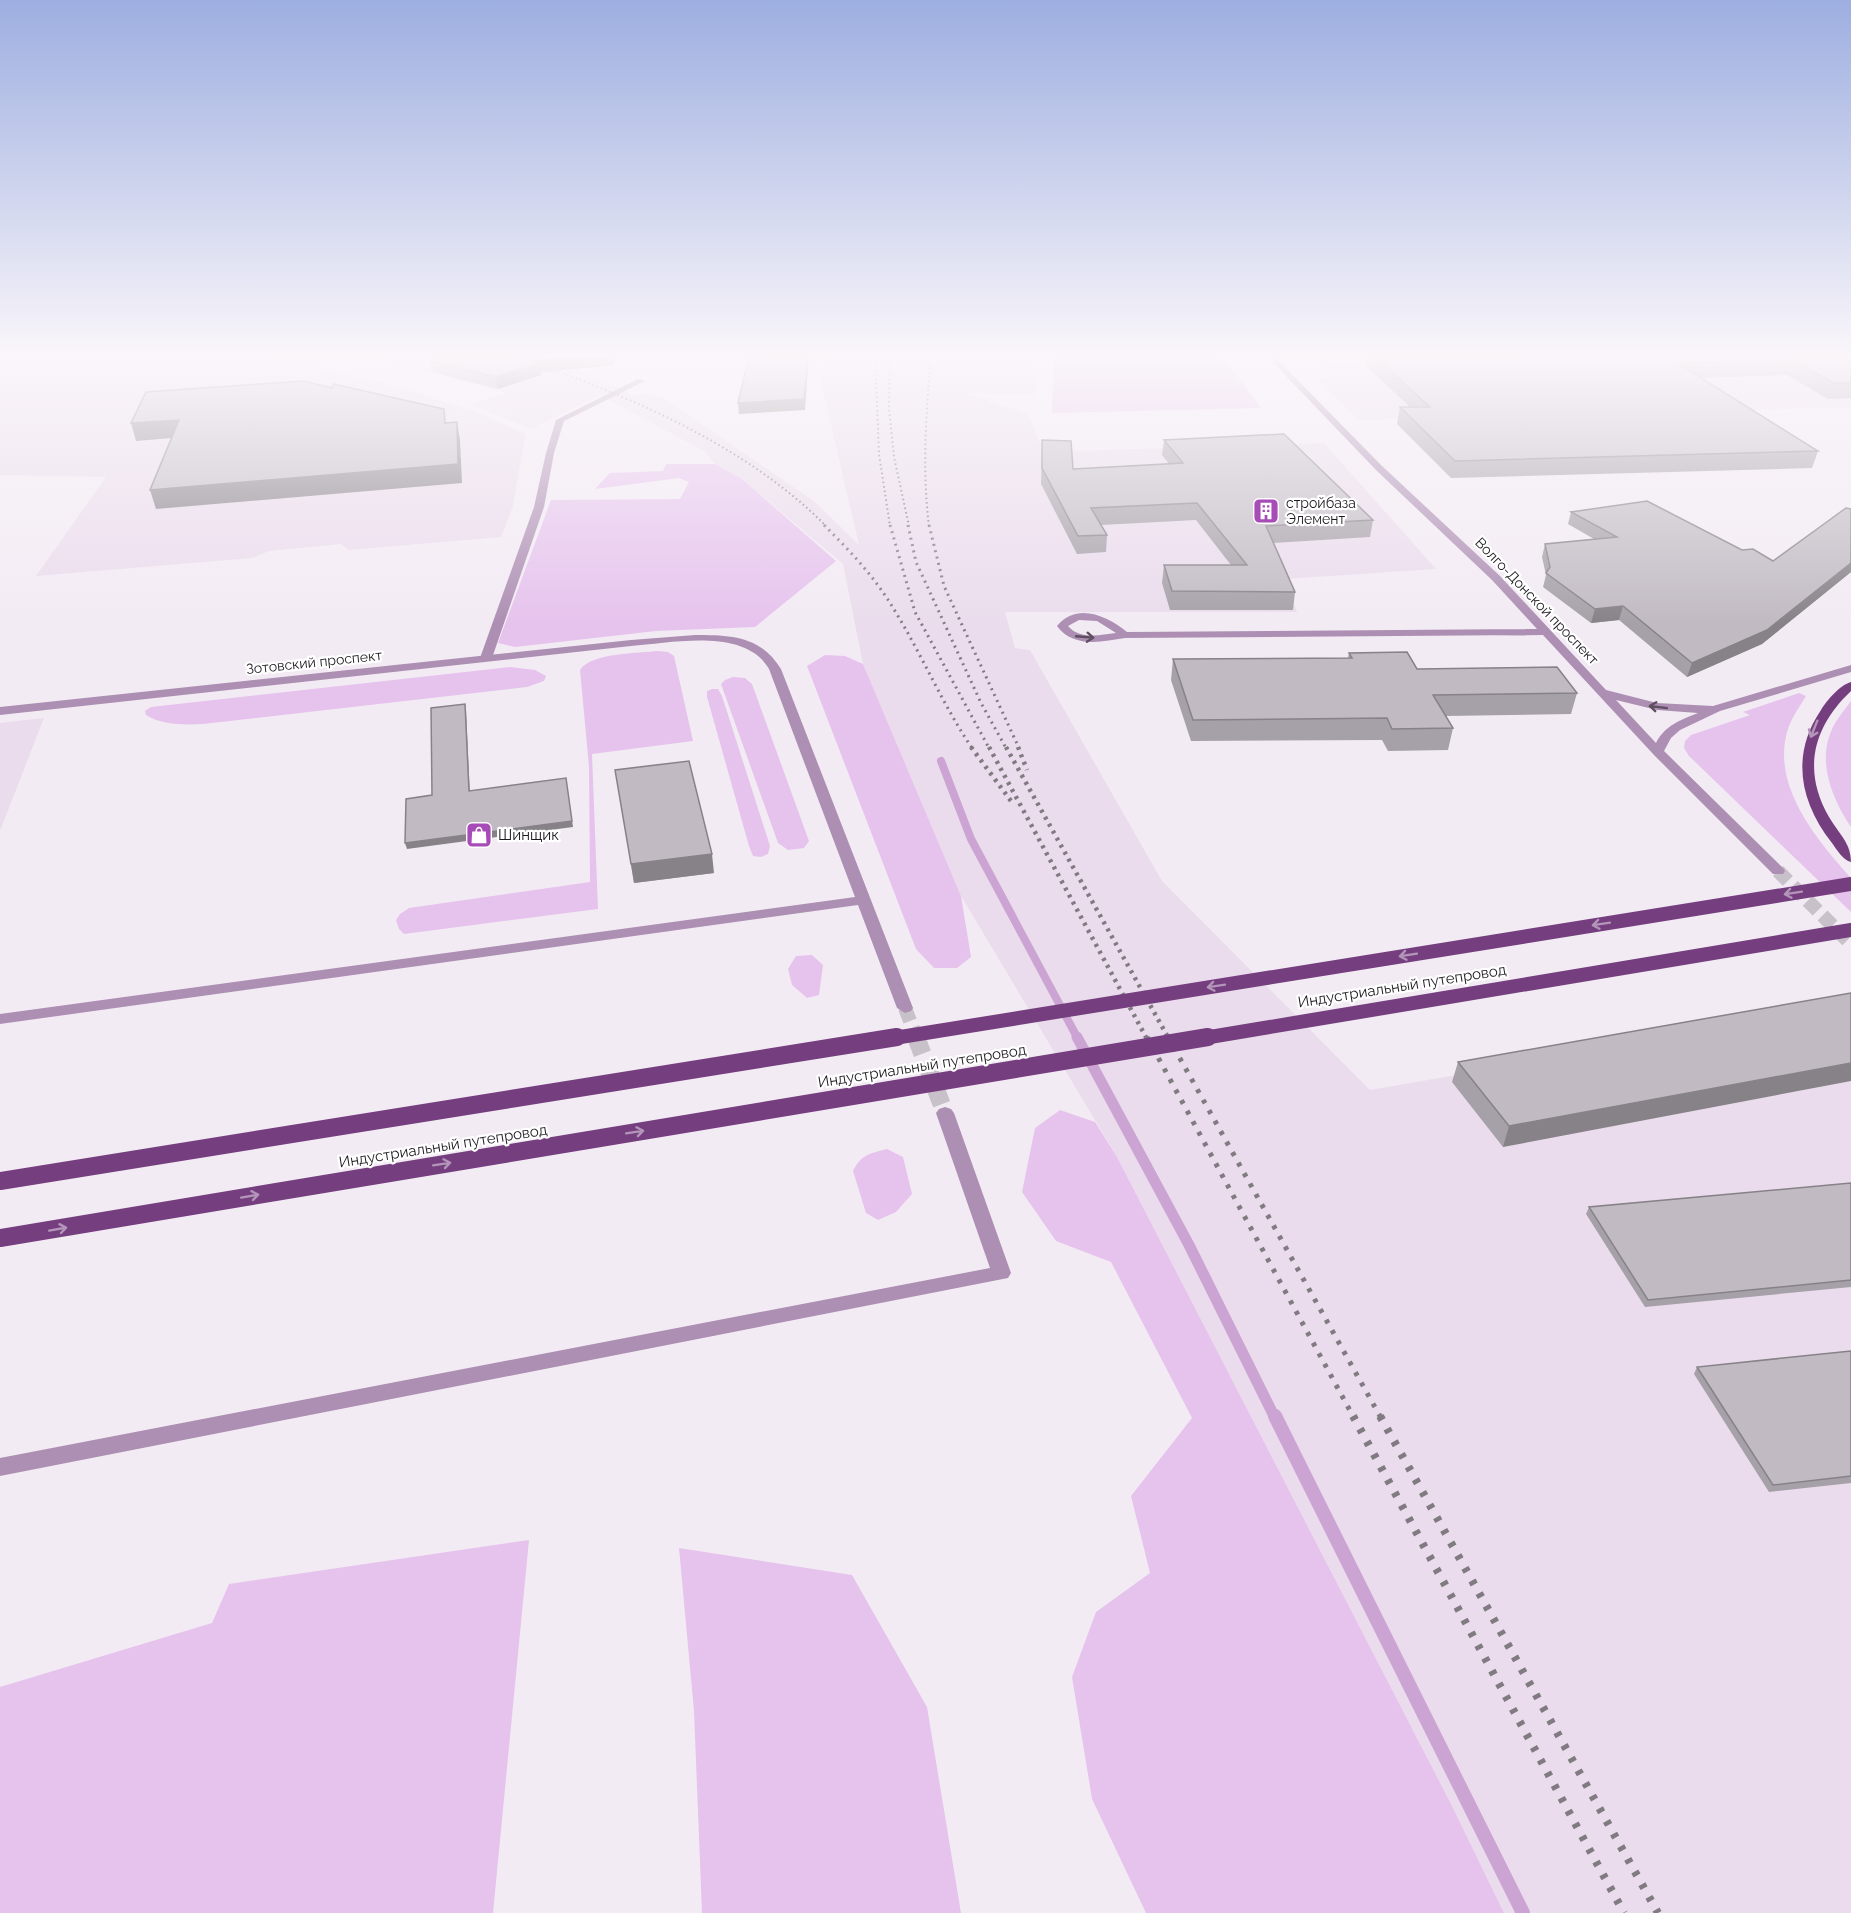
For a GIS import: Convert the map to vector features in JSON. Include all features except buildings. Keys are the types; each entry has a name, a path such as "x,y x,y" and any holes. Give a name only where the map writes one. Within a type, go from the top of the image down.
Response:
{"main road":[{"path":"1851,685 1838,695 1820,715 1811,734 1807,758 1810,786 1821,815 1851,858"},
{"name":"Индустриальный путепровод","path":"0,1181 1851,884"},
{"name":"Индустриальный путепровод","path":"0,1238 1851,930"}],"street":[{"path":"486,658 539,507 552,445"},
{"name":"Волго-Донской проспект","path":"1357,445 1496,578 1658,752 1778,871"},
{"path":"1125,635 1107,621 1095,617 1080,616 1067,620 1062,626 1065,632 1077,637 1092,639 1125,635 1547,632"},
{"name":"Зотовский проспект","path":"0,711 631,643 715,640 757,648 768,657 775,669 905,1008"},
{"path":"1658,752 1666,736 1676,727 1716,709 1851,668"},
{"path":"1603,691 1653,707 1683,710 1716,709"},
{"path":"0,1019 862,900"},
{"path":"0,1467 1001,1273 945,1113"}],"shaded area":[{"path":"0,445 524,445 512,509 501,537 349,550 341,544 269,551 252,558 36,576 106,477 0,475"},
{"path":"693,445 732,445 815,502 859,545 836,445 1040,445 1041,452 1326,445 1436,569 1284,579 1297,612 1005,612 1015,648 1030,650 1162,881 1370,1090 1851,1007 1851,1913 1504,1913 1451,1804 1117,1157 961,896 863,664 843,564 742,479 715,464 704,451"},
{"path":"666,464 715,464 742,479 836,561 755,627 656,631 515,647 498,643 551,500 680,499 689,482 679,478 595,489 610,473 663,471"},
{"path":"668,652 674,656 693,741 592,754 598,909 404,934 399,929 396,920 409,908 590,882 589,767 580,670 585,664 604,657"},
{"path":"825,655 845,656 863,664 961,896 971,957 957,968 934,968 916,949 807,666"},
{"path":"510,667 535,670 546,676 544,681 527,687 203,724 166,723 146,715 145,711 151,707"},
{"path":"733,677 745,678 752,684 809,841 804,848 788,850 778,843 721,684"},
{"path":"718,689 722,696 770,846 768,854 761,857 753,856 749,846 707,697 707,691"},
{"path":"1799,693 1806,696 1788,729 1784,750 1785,771 1791,791 1811,829 1851,878 1851,912 1689,756 1684,748 1685,741 1691,735 1750,715 1743,712"},
{"path":"1851,701 1851,827 1839,807 1830,784 1826,748 1838,718"},
{"path":"44,718 0,831 0,723"},
{"path":"812,955 823,965 819,995 807,998 792,985 788,969 796,956"},
{"path":"1060,1110 1095,1122 1117,1157 1451,1804 1504,1913 1146,1913 1092,1799 1072,1677 1096,1612 1150,1573 1131,1496 1192,1418 1111,1262 1056,1241 1022,1192 1035,1128"},
{"path":"887,1149 903,1157 912,1194 896,1212 878,1220 866,1213 853,1171 859,1161"},
{"path":"529,1540 493,1913 0,1913 0,1687 212,1623 229,1584"},
{"path":"679,1548 852,1575 927,1707 961,1913 702,1913 694,1711"}],"waterway":[{"path":"941,761 971,839 1078,1039"},
{"path":"1077,1037 1189,1245 1275,1418"},
{"path":"1275,1416 1523,1913"}],"tunnel":[{"path":"1778,871 1851,944"},
{"path":"905,1008 917,1039"},
{"path":"916,1037 945,1113"}],"railway":[{"path":"720,445 794,497 826,526"},
{"path":"879,445 890,526"},
{"path":"893,445 909,526"},
{"path":"925,445 929,526"},
{"path":"824,525 859,562 883,592 972,748"},
{"path":"890,525 915,612 989,748"},
{"path":"908,525 916,562 981,703 1006,748"},
{"path":"929,525 944,586 1019,748"},
{"path":"971,747 1011,801"},
{"path":"989,747 1147,1039"},
{"path":"1006,747 1169,1039"},
{"path":"1018,747 1027,770"},
{"path":"1147,1037 1354,1418"},
{"path":"1168,1037 1381,1418"},
{"path":"1353,1416 1624,1913"},
{"path":"1380,1416 1658,1913"}],"place":[{"name":"стройбаза Элемент","path":"1266,511"},
{"name":"Шинщик","path":"479,835"}]}
